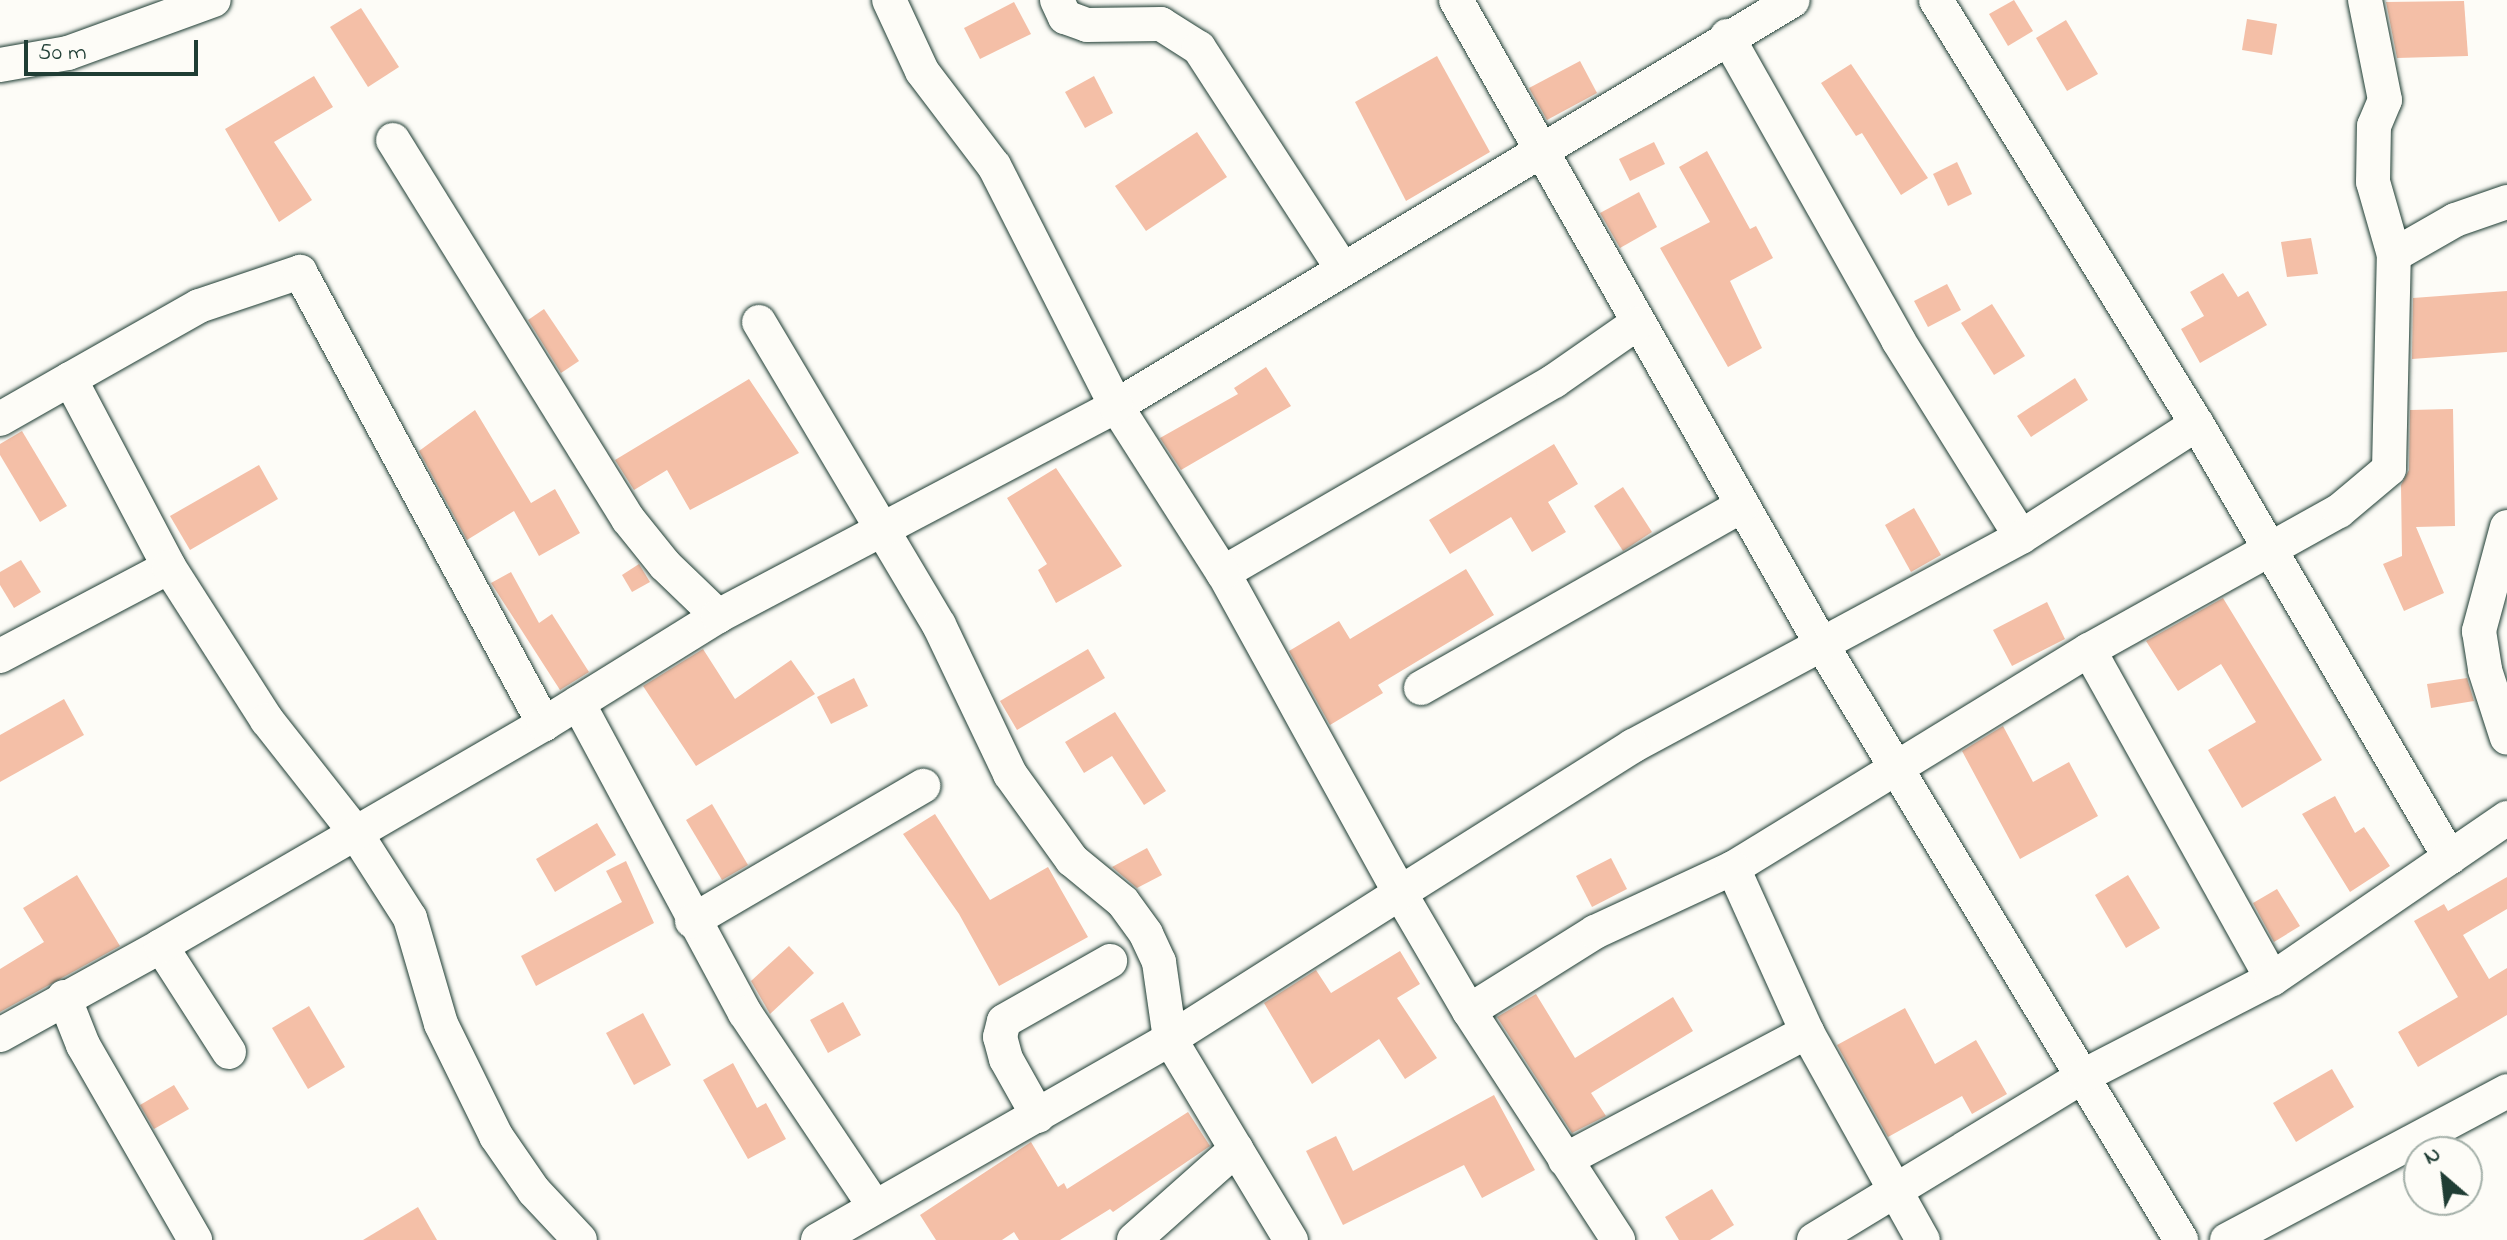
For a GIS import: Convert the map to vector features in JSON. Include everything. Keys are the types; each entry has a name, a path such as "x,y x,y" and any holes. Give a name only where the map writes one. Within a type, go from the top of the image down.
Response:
{"street":[{"path":"0,65 68,53 214,0"},
{"path":"889,0 922,71 994,166 1116,406 1223,573 1469,1011 1618,1240"},
{"path":"1057,0 1065,17 1087,25 1161,24 1199,48 1342,268"},
{"path":"1087,25 1131,0"},
{"path":"1456,0 1636,324 1822,645 2085,1075 2181,1240"},
{"path":"0,1035 161,946 544,724 718,616 880,527 1116,406 1538,149 1793,0"},
{"path":"1936,0 2197,424 2450,858"},
{"path":"1469,1011 1608,925 1733,868 1896,765 2089,650 2339,511 2389,469 2394,255 2373,182 2374,126 2385,100 2365,0"},
{"path":"1727,36 1898,340 2021,537"},
{"path":"393,140 628,519 665,565 718,616"},
{"path":"2394,255 2455,220 2507,202"},
{"path":"0,419 199,306 300,272 544,724"},
{"path":"759,322 939,625 1010,774 1072,860 1123,902 1146,934 1159,962 1170,1039 1291,1240"},
{"path":"1223,573 1554,381 1636,324"},
{"path":"70,379 169,567 267,720 355,832 410,918 441,1024 496,1136 534,1191 580,1240"},
{"path":"818,1240 1170,1039 1633,746 2021,537 2197,424"},
{"path":"1421,688 1742,506"},
{"path":"2507,527 2479,631 2485,670 2507,738"},
{"path":"0,656 169,567"},
{"path":"2089,650 2272,979"},
{"path":"578,703 692,921 745,1013 874,1206"},
{"path":"692,921 923,786"},
{"path":"1814,1240 2085,1075 2272,979 2507,818"},
{"path":"1733,868 1807,1032 1923,1240"},
{"path":"161,946 229,1052"},
{"path":"1038,1116 1006,1059 1000,1037 1004,1021 1110,961"},
{"path":"64,997 83,1045 195,1240"},
{"path":"1565,1160 1807,1032"},
{"path":"2227,1240 2507,1091"},
{"path":"1134,1240 1236,1149"}],"building":[{"path":"2014,0 2033,31 2008,46 1989,14"},
{"path":"2464,1 2468,56 2397,58 2386,2"},
{"path":"1014,2 1031,34 980,59 964,28"},
{"path":"361,8 399,67 368,87 330,27"},
{"path":"2247,19 2277,24 2272,55 2242,50"},
{"path":"2066,20 2098,74 2067,91 2036,38"},
{"path":"1437,56 1490,152 1406,201 1355,102"},
{"path":"1580,61 1597,93 1547,120 1529,88"},
{"path":"1851,64 1928,178 1901,195 1862,133 1856,136 1821,83"},
{"path":"314,76 333,107 274,142 312,200 279,222 225,129"},
{"path":"1094,76 1113,113 1085,128 1065,92"},
{"path":"1197,132 1227,177 1146,231 1115,186"},
{"path":"1654,142 1665,164 1630,181 1619,159"},
{"path":"1707,151 1750,229 1756,226 1773,258 1730,281 1762,348 1728,367 1660,248 1710,222 1679,167"},
{"path":"1957,162 1972,194 1948,206 1933,174"},
{"path":"1639,192 1657,227 1620,248 1600,213"},
{"path":"2311,238 2318,274 2287,277 2281,242"},
{"path":"2223,273 2238,297 2248,291 2267,325 2200,363 2181,329 2204,316 2190,292"},
{"path":"1947,284 1961,310 1928,327 1914,301"},
{"path":"2507,291 2507,352 2412,359 2413,298"},
{"path":"1992,304 2025,356 1994,375 1961,323"},
{"path":"544,309 579,361 561,373 528,320"},
{"path":"1266,367 1291,406 1181,470 1160,438 1238,394 1234,388"},
{"path":"2075,378 2088,400 2031,437 2017,416"},
{"path":"749,379 799,453 690,510 667,470 634,490 615,460"},
{"path":"2453,409 2455,526 2416,527 2444,593 2404,611 2383,564 2402,556 2401,485 2409,470 2410,410"},
{"path":"475,410 531,503 555,489 580,533 539,556 514,511 467,540 419,451"},
{"path":"22,431 67,506 40,522 0,455 0,444"},
{"path":"1554,444 1578,484 1548,502 1566,532 1532,552 1511,517 1450,554 1429,520"},
{"path":"259,465 278,499 190,550 170,516"},
{"path":"1056,468 1122,566 1056,603 1038,570 1047,564 1007,498"},
{"path":"1623,487 1652,532 1623,551 1594,506"},
{"path":"1914,508 1941,555 1911,572 1885,525"},
{"path":"21,560 41,592 14,608 0,585 0,572"},
{"path":"639,564 650,582 632,592 622,575"},
{"path":"1466,569 1494,615 1378,685 1383,693 1330,725 1289,651 1339,621 1350,639"},
{"path":"511,572 539,623 552,614 589,672 560,690 491,583"},
{"path":"2223,598 2322,760 2242,808 2208,750 2256,722 2221,664 2178,691 2146,641"},
{"path":"2047,602 2065,639 2012,666 1993,630"},
{"path":"703,649 735,699 791,660 815,694 696,766 643,686"},
{"path":"1088,649 1105,678 1017,730 1000,701"},
{"path":"854,678 868,706 831,724 817,697"},
{"path":"2467,678 2474,701 2431,708 2427,684"},
{"path":"64,699 84,735 0,782 0,735"},
{"path":"1115,712 1166,791 1144,805 1112,756 1084,773 1065,742"},
{"path":"2003,726 2033,782 2069,762 2098,816 2020,859 1962,751"},
{"path":"2335,796 2355,833 2364,827 2390,866 2350,892 2302,814"},
{"path":"712,804 748,865 722,880 686,820"},
{"path":"935,814 990,900 1048,867 1088,937 999,986 959,914 903,834"},
{"path":"597,823 616,855 555,892 536,859"},
{"path":"1147,848 1162,875 1137,888 1112,867"},
{"path":"1611,858 1627,889 1592,907 1576,876"},
{"path":"626,861 654,923 536,986 521,956 622,902 606,871"},
{"path":"77,875 120,946 0,1012 0,969 44,942 23,908"},
{"path":"2128,875 2160,928 2126,948 2095,895"},
{"path":"2507,877 2507,909 2463,935 2489,979 2507,968 2507,1015 2418,1067 2398,1032 2458,997 2414,921 2444,904 2448,911"},
{"path":"2277,889 2300,926 2274,942 2253,903"},
{"path":"789,946 814,973 770,1014 751,981"},
{"path":"1400,951 1420,984 1397,998 1437,1058 1405,1079 1379,1039 1312,1084 1264,1003 1316,970 1331,993"},
{"path":"1536,994 1575,1058 1673,997 1693,1031 1591,1093 1606,1116 1572,1133 1497,1017"},
{"path":"843,1002 861,1035 828,1053 810,1020"},
{"path":"309,1006 345,1067 308,1089 272,1028"},
{"path":"1905,1008 1935,1064 1976,1040 2007,1094 1972,1114 1962,1096 1888,1137 1837,1045"},
{"path":"643,1013 671,1065 634,1085 606,1033"},
{"path":"733,1063 757,1108 766,1103 786,1139 748,1159 703,1080"},
{"path":"2332,1069 2354,1107 2296,1142 2273,1103"},
{"path":"174,1085 189,1109 154,1129 140,1105"},
{"path":"1494,1095 1535,1170 1482,1198 1464,1165 1343,1225 1306,1151 1336,1136 1353,1171"},
{"path":"1188,1112 1210,1146 1113,1212 1110,1209 1060,1240 1019,1240 1014,1232 1002,1240 936,1240 920,1215 1031,1142 1058,1187 1064,1183 1067,1189"},
{"path":"1712,1189 1734,1225 1710,1240 1679,1240 1665,1217"},
{"path":"418,1207 437,1240 363,1240"}]}
